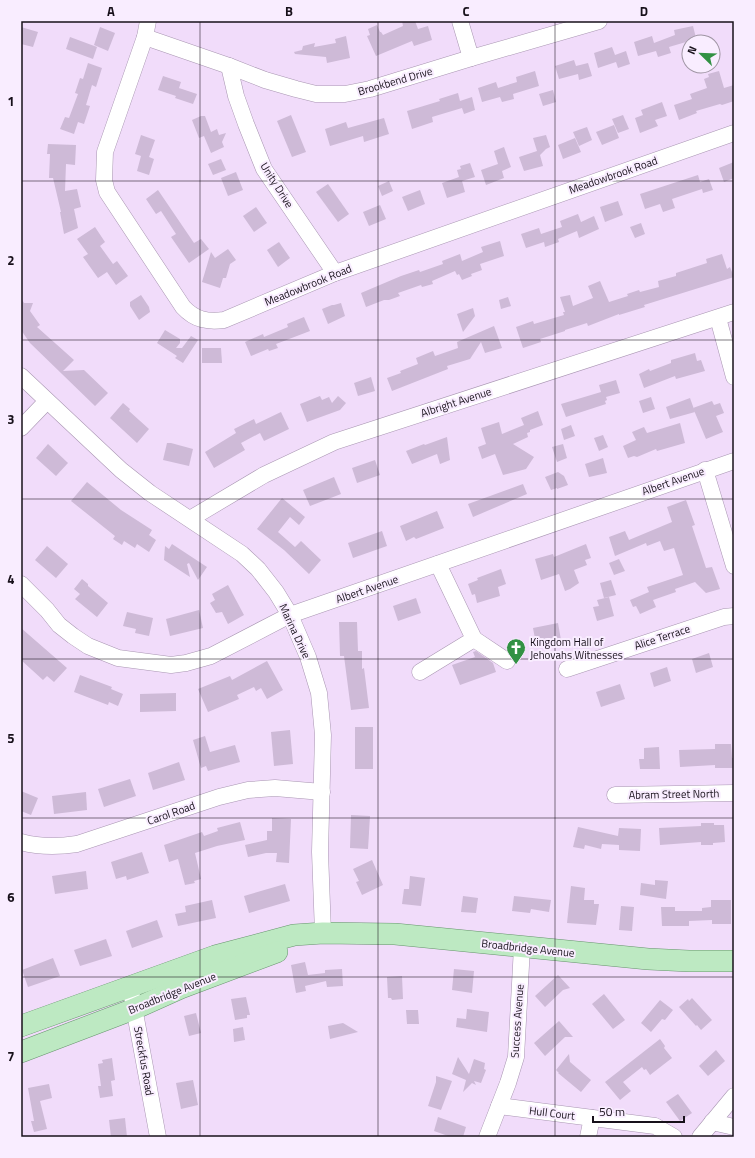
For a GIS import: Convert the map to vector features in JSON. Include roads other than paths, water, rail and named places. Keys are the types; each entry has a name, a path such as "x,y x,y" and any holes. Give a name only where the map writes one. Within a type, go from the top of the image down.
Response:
{"main road":[{"name":"Broadbridge Avenue","path":"21,1052 134,1009 181,988 323,933"},
{"name":"Broadbridge Avenue","path":"21,1026 222,954 294,935 323,933 395,934 648,959 734,961"}],"street":[{"name":"Meadowbrook Road","path":"148,21 145,37 105,152 104,180 107,192 183,307 189,313 206,321 224,320 335,273 734,132"},
{"path":"460,21 471,58"},
{"name":"Brookbend Drive","path":"145,37 265,80 316,94 345,94 370,89 599,21"},
{"name":"Unity Drive","path":"229,66 236,96 264,169 335,273"},
{"name":"Albright Avenue","path":"190,519 264,475 334,442 734,312"},
{"path":"718,318 734,377"},
{"name":"Marina Drive","path":"21,376 120,470 150,493 242,554 258,569 276,592 290,615 308,657 319,694 323,735 320,852 323,933"},
{"path":"21,428 47,401"},
{"name":"Albert Avenue","path":"21,584 60,625 88,646 118,658 155,664 171,665 186,663 211,656 290,615 734,460"},
{"path":"705,470 734,566"},
{"path":"438,564 474,639 507,660"},
{"name":"Alice Terrace","path":"567,669 724,617 734,616"},
{"path":"420,672 474,639"},
{"name":"Carol Road","path":"21,842 31,845 63,846 77,844 219,797 248,790 276,788 322,792"},
{"name":"Abram Street North","path":"615,795 734,793"},
{"name":"Success Avenue","path":"487,1137 508,1083 516,1057 522,947"},
{"name":"Streckfus Road","path":"130,986 158,1137"},
{"path":"700,1137 734,1096"},
{"name":"Hull Court","path":"499,1106 656,1126 674,1137"},
{"path":"588,1137 592,1118"},
{"path":"712,1122 734,1127"}],"place":[{"name":"Kingdom Hall of Jehovahs Witnesses","path":"516,665"}]}
